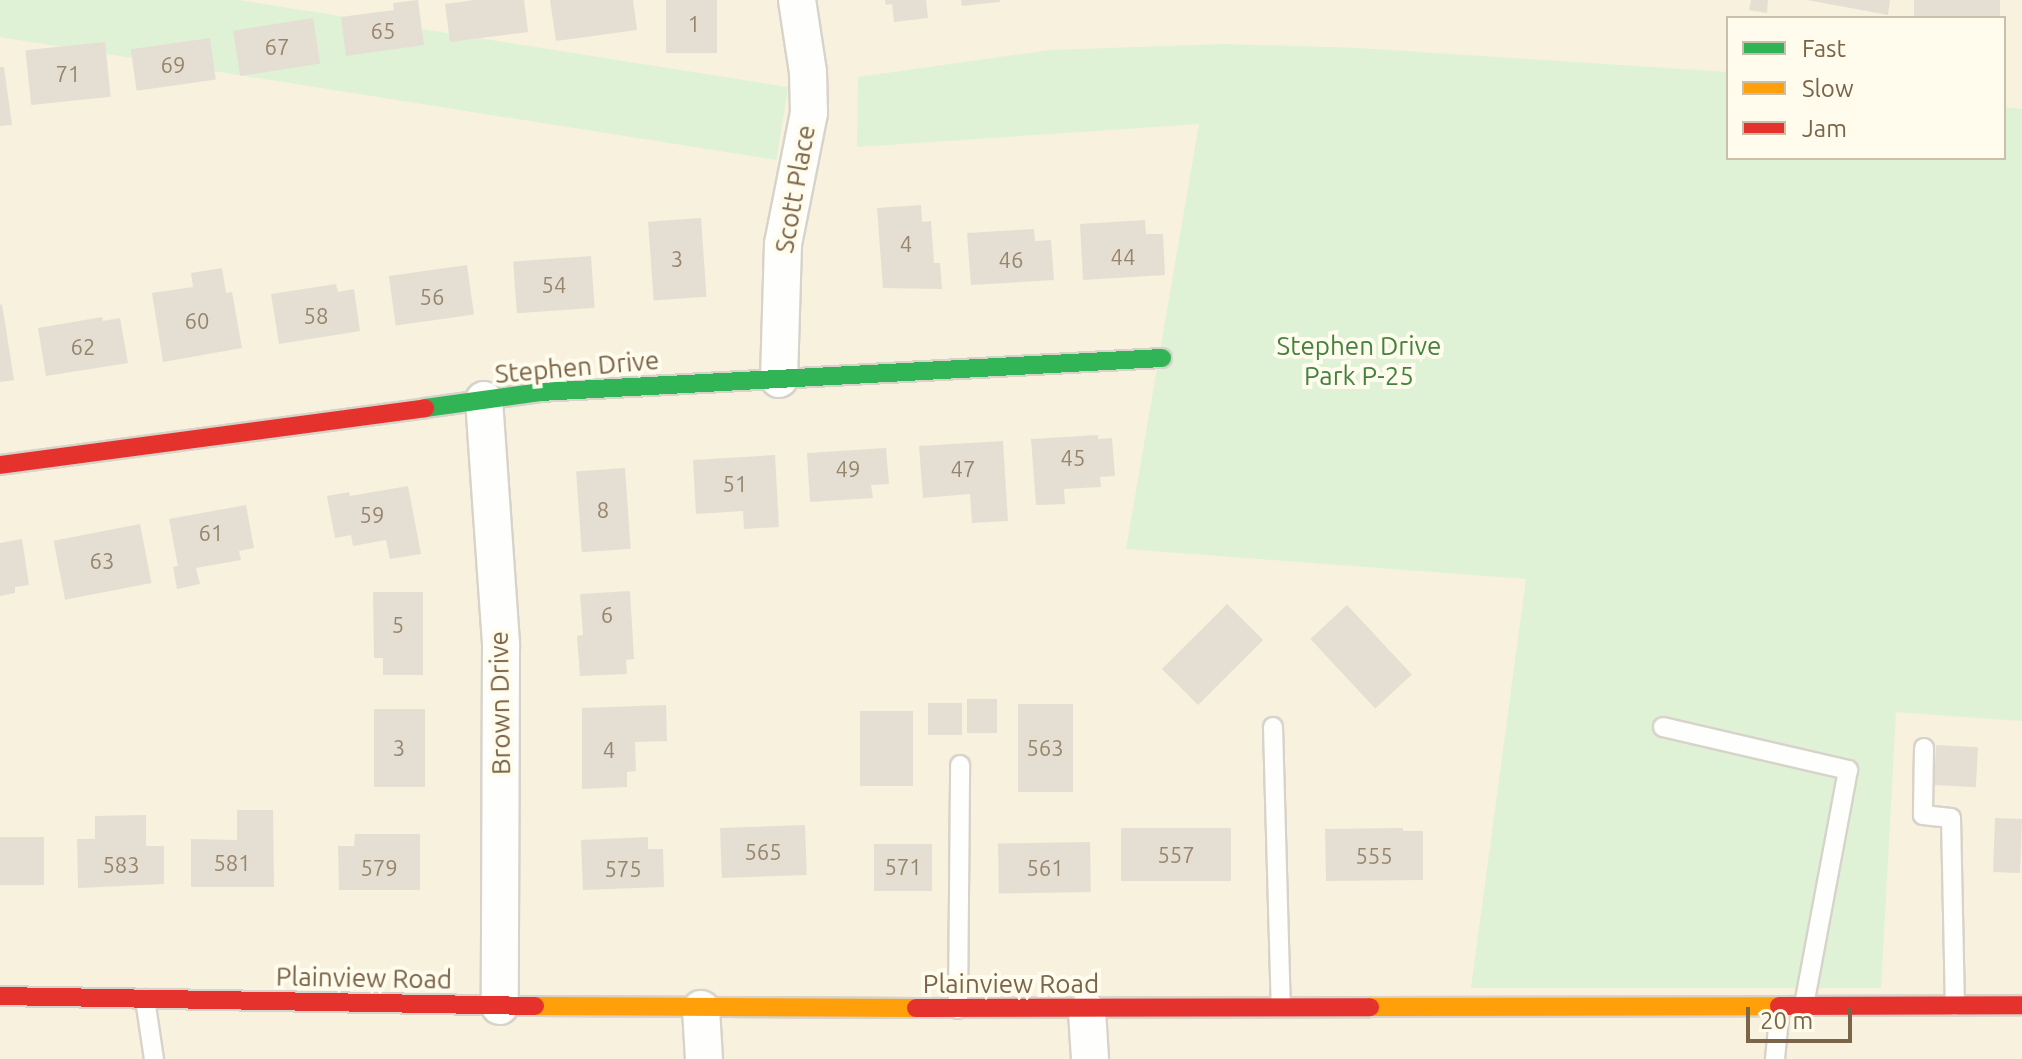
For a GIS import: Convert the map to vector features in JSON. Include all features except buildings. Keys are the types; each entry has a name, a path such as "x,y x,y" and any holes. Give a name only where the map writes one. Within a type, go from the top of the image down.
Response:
{"main road":[{"name":"Stephen Drive","path":"0,465 540,392 1162,358"},
{"name":"Plainview Road","path":"0,996 701,1009 1087,1011 2022,1005"}],"street":[{"name":"Scott Place","path":"779,379 783,244 809,113 797,0"},
{"name":"Brown Drive","path":"484,400 501,646 500,1006"},
{"path":"701,1009 704,1059"},
{"path":"1087,1011 1090,1059"}],"lane":[{"path":"1273,727 1281,1010"},
{"path":"1663,727 1848,770 1804,1007"},
{"path":"1924,748 1923,815 1951,818 1955,1006"},
{"path":"958,1009 960,765"},
{"path":"145,999 154,1059"},
{"path":"1775,1059 1780,1007"}],"shaded area":[{"path":"0,0 2022,0 2022,1059 0,1059"}],"green space":[{"path":"0,0 239,0 788,87 776,160 0,37"},
{"name":"Stephen Drive Park P-25","path":"1226,44 1358,48 1726,72 1726,160 2006,160 2006,107 2022,109 2022,721 1896,712 1881,988 1471,988 1526,579 1126,549 1199,124 857,147 858,77 1051,50"}],"traffic: fast":[{"path":"425,408 540,392 1162,358"}],"traffic: slow":[{"path":"535,1006 916,1008"},
{"path":"1370,1007 1779,1006"}],"traffic: jam":[{"path":"0,465 425,408"},
{"path":"0,996 535,1006"},
{"path":"1779,1006 2022,1005"},
{"path":"916,1008 1370,1007"}]}
